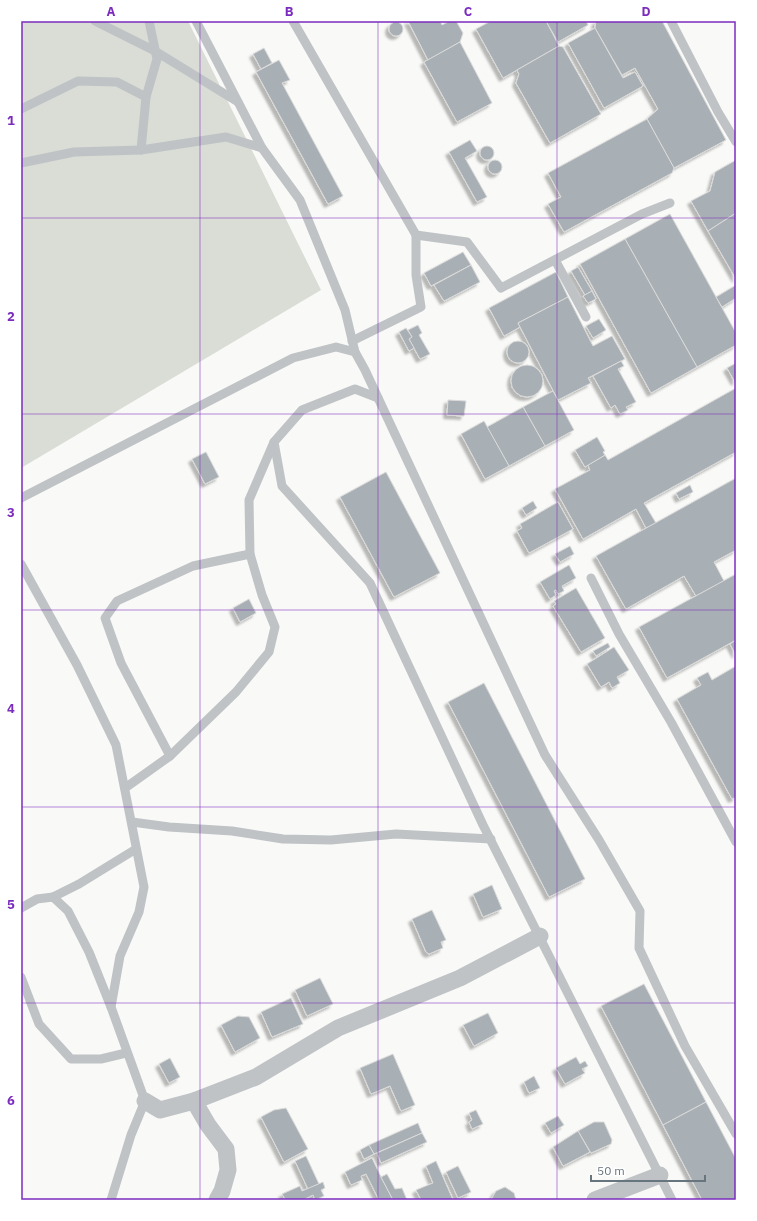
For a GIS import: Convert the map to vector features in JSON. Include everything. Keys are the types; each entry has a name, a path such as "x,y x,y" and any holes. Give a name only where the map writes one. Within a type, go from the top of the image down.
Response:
{"street":[{"path":"145,1101 160,1110 194,1101 256,1077 338,1028 460,978 540,936"},
{"path":"194,1101 208,1125 226,1148 228,1170 222,1191 217,1200"},
{"path":"595,1200 660,1175"}],"lane":[{"path":"95,21 155,51 239,103"},
{"path":"141,150 146,97 157,59 149,21"},
{"path":"196,21 262,148 300,200 345,310 355,352 545,755 640,911 639,948 685,1046 736,1134"},
{"path":"293,21 416,235 416,275 421,307 352,341"},
{"path":"671,21 718,112 736,142"},
{"path":"21,109 78,81 117,82 146,97"},
{"path":"21,163 74,152 141,150 226,137 262,148"},
{"path":"416,235 467,242 501,288 642,214 670,203"},
{"path":"555,260 586,317"},
{"path":"21,498 293,358 336,347 355,352"},
{"path":"125,788 170,756 236,692 269,652 275,627 262,595 250,554 249,500 274,442 302,410 355,389 378,398"},
{"path":"274,442 282,486 370,583 491,839 672,1200"},
{"path":"170,756 121,663 105,618 118,601 193,566 250,554"},
{"path":"21,564 77,664 116,745 132,822 144,887 139,912 120,956 111,1007"},
{"path":"591,578 619,634 671,722 736,842"},
{"path":"132,822 169,827 232,831 283,839 331,840 396,834 491,839"},
{"path":"21,908 37,899 53,897 79,884 136,849"},
{"path":"53,897 68,911 89,952 111,1007 126,1053 145,1101 131,1135 111,1200"},
{"path":"21,977 39,1024 71,1059 101,1058 126,1053"}],"shaded area":[{"path":"21,21 188,21 321,290 21,468"}],"building":[{"path":"408,21 440,21 442,25 450,21 456,21 463,33 460,42 428,60"},
{"path":"491,21 546,21 559,46 503,78 476,29"},
{"path":"546,21 586,21 588,25 558,42"},
{"path":"596,21 662,21 726,140 674,168 647,119 658,109 635,68 622,75 595,28"},
{"path":"396,22 401,24 403,29 401,34 396,36 391,34 389,29 391,24"},
{"path":"595,28 623,78 635,72 643,86 604,108 568,43"},
{"path":"460,42 492,103 457,122 424,62"},
{"path":"559,46 563,47 601,114 550,143 516,83 519,74 517,70"},
{"path":"264,48 272,63 261,69 253,54"},
{"path":"279,60 290,80 282,83 343,196 328,204 256,72"},
{"path":"647,119 674,168 672,173 564,232 548,204 561,197 548,173"},
{"path":"470,140 477,151 465,158 487,197 477,202 449,152"},
{"path":"487,146 492,148 494,153 492,158 487,160 482,158 480,153 482,148"},
{"path":"495,160 500,162 502,167 500,172 495,174 490,172 488,167 490,162"},
{"path":"736,160 736,213 708,231 691,201 710,191 715,172"},
{"path":"736,213 736,279 708,231"},
{"path":"670,214 736,333 736,345 697,367 625,239"},
{"path":"625,239 697,367 651,393 580,264"},
{"path":"463,252 471,265 431,286 424,273"},
{"path":"471,265 480,282 444,301 434,285"},
{"path":"578,267 592,291 585,295 571,271"},
{"path":"556,272 568,297 518,323 520,327 504,336 489,308"},
{"path":"736,285 736,298 722,307 716,297"},
{"path":"592,291 596,299 588,303 583,296"},
{"path":"568,297 593,346 612,336 625,359 588,378 591,383 558,400 518,323"},
{"path":"599,319 606,330 593,338 586,326"},
{"path":"418,325 422,333 419,335 430,354 420,359 409,339 412,337 408,330"},
{"path":"406,328 412,337 409,339 414,348 409,351 399,332"},
{"path":"518,341 526,344 529,352 526,360 518,363 510,360 507,352 510,344"},
{"path":"621,361 624,366 618,369 636,402 626,407 628,410 620,414 615,405 611,408 593,376"},
{"path":"736,363 736,381 735,382 727,368"},
{"path":"527,365 538,370 543,381 538,392 527,397 516,392 511,381 516,370"},
{"path":"736,388 736,452 644,503 656,523 646,528 636,509 583,539 555,489 590,470 588,465 605,455 608,460"},
{"path":"553,391 574,430 545,446 523,407"},
{"path":"448,400 466,401 464,416 447,415"},
{"path":"523,407 545,446 509,466 487,427"},
{"path":"484,421 509,466 485,479 461,434"},
{"path":"597,437 605,451 603,452 605,455 585,467 575,450"},
{"path":"206,452 219,477 205,484 192,459"},
{"path":"386,472 440,573 394,597 340,497"},
{"path":"736,478 736,550 714,562 724,581 696,596 684,576 626,609 596,556"},
{"path":"690,485 693,492 679,499 676,493"},
{"path":"533,501 537,508 526,515 522,508"},
{"path":"558,502 573,529 529,553 517,531 522,528 520,524"},
{"path":"570,546 574,554 560,562 555,554"},
{"path":"569,565 576,578 562,586 564,591 558,594 556,590 554,591 556,595 550,599 540,582"},
{"path":"736,574 736,640 667,678 639,627"},
{"path":"576,588 605,638 581,652 553,606 556,604 554,601"},
{"path":"249,599 256,613 240,622 233,608"},
{"path":"736,640 736,655 730,644"},
{"path":"608,643 610,647 596,656 593,651"},
{"path":"614,647 629,670 617,677 620,683 612,688 609,682 601,687 587,664"},
{"path":"736,666 736,797 732,799 677,699 701,685 697,678 708,672 712,680"},
{"path":"484,683 585,879 549,897 448,702"},
{"path":"492,885 502,909 483,917 473,894"},
{"path":"432,910 446,940 441,942 443,948 429,954 426,952 412,919"},
{"path":"320,978 333,1004 307,1016 295,990"},
{"path":"644,984 706,1102 663,1125 601,1006"},
{"path":"291,998 303,1024 272,1037 261,1012"},
{"path":"488,1013 498,1033 474,1046 463,1025"},
{"path":"238,1016 249,1017 260,1038 235,1052 221,1025"},
{"path":"393,1054 415,1105 401,1111 390,1086 371,1094 360,1068"},
{"path":"576,1057 580,1064 585,1061 588,1066 582,1069 585,1073 565,1084 556,1068"},
{"path":"170,1058 180,1077 169,1083 159,1064"},
{"path":"534,1076 540,1088 529,1093 524,1082"},
{"path":"706,1102 736,1159 736,1200 702,1200 663,1125"},
{"path":"286,1108 308,1149 284,1162 261,1117 274,1110"},
{"path":"476,1110 483,1124 472,1129 469,1122 472,1120 469,1113"},
{"path":"558,1116 564,1125 551,1133 545,1123"},
{"path":"594,1122 604,1122 612,1140 611,1144 591,1153 578,1131"},
{"path":"418,1123 422,1133 374,1154 369,1145"},
{"path":"578,1131 590,1152 563,1166 553,1147"},
{"path":"422,1133 427,1142 381,1163 377,1153"},
{"path":"369,1145 374,1154 364,1159 360,1150"},
{"path":"306,1156 319,1184 308,1189 295,1161"},
{"path":"372,1158 393,1200 379,1200 366,1174 361,1176 362,1180 351,1185 345,1172"},
{"path":"436,1161 453,1200 421,1200 416,1190 433,1183 426,1166"},
{"path":"458,1166 471,1192 458,1198 446,1172"},
{"path":"387,1174 395,1189 402,1188 407,1200 393,1200 381,1177"},
{"path":"323,1182 325,1188 321,1190 324,1196 315,1200 313,1195 303,1200 282,1200 285,1199 282,1194 300,1186 302,1191"},
{"path":"505,1187 514,1193 516,1200 491,1200 496,1191"}]}
